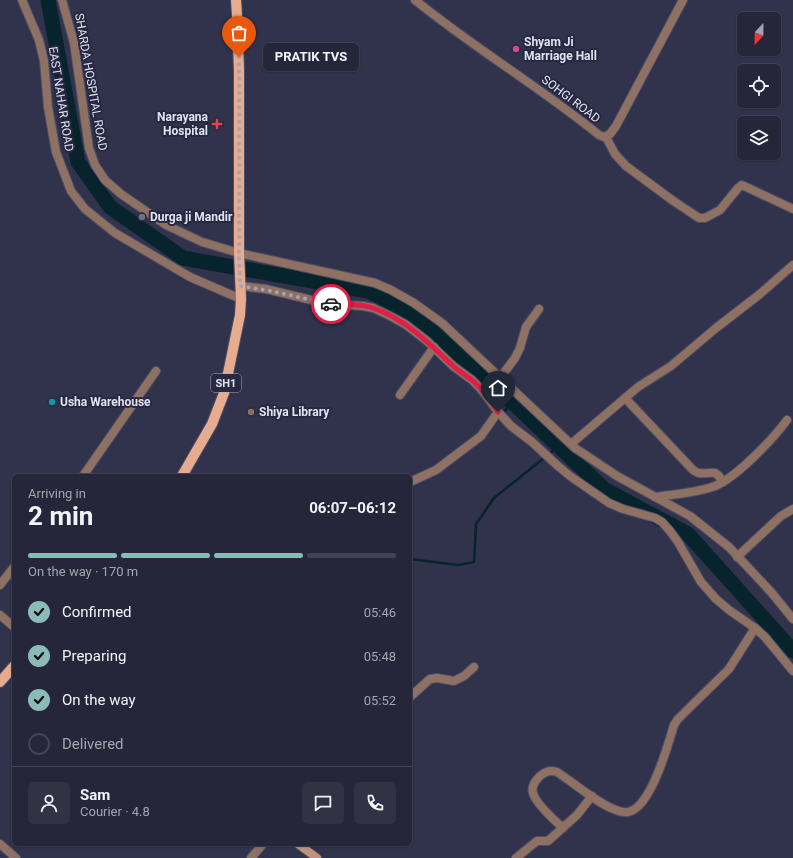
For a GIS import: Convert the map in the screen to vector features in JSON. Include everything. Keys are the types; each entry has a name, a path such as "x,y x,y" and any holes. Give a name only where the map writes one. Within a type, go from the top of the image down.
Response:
{"main road":[{"name":"SH1","path":"183,474 194,458 212,424 224,394 236,335 241,299 239,258 239,71 236,0"},
{"path":"0,682 12,668"},
{"path":"301,846 318,858"}],"street":[{"name":"EAST NAHAR ROAD","path":"22,0 39,40 44,61 56,152 71,191 85,209 115,234 190,277 241,299"},
{"name":"SHARDA HOSPITAL ROAD","path":"62,0 74,43 89,148 95,165 105,180 121,194 166,226 239,258 314,270 376,283 414,303 442,323 570,444 617,476 690,516 729,546 737,557 771,592 793,620"},
{"name":"SOHGI ROAD","path":"415,0 599,136 606,137 616,126 683,0"},
{"path":"606,137 615,154 626,166 699,218 705,218 720,210 742,185 793,209"},
{"path":"570,444 638,387 671,366 716,328 760,294 793,265"},
{"path":"240,283 328,304 351,304 373,308 405,324 434,347 453,366 480,388 511,426 558,466 609,503 623,509 655,518 667,526 701,582 724,607 765,637 793,670"},
{"path":"500,378 515,358 520,348 526,327 539,309"},
{"path":"400,395 434,347"},
{"path":"84,474 156,371"},
{"path":"625,398 693,470 703,474 715,473 723,482"},
{"path":"412,481 436,470 481,436 499,412"},
{"path":"655,497 690,492 715,486 730,478 742,468 787,420"},
{"path":"737,557 781,516 793,509"},
{"path":"0,585 12,570"},
{"path":"0,615 12,625"},
{"path":"563,828 542,806 532,792 538,778 547,771 551,770 557,772 604,805 620,811 632,811 648,794 655,781 674,725 678,719 729,669 739,655 754,628"},
{"path":"412,695 430,678 454,680 464,676 474,668"},
{"path":"516,858 537,841 548,842 577,815 592,796"},
{"path":"0,844 16,858"},
{"path":"251,858 261,846"}],"waterway":[{"path":"48,0 78,162 110,207 183,258 368,291 389,301 433,331 512,402 604,489 688,534 793,651"},
{"path":"487,433 512,402"},
{"path":"412,559 458,565 474,562 476,524 494,498 559,446"}],"way so far":[{"path":"239,57 240,286 331,304"}],"place":[{"name":"Shyam Ji Marriage Hall","path":"516,49"},
{"name":"PRATIK TVS","path":"239,57"},
{"name":"Narayana Hospital","path":"217,124"},
{"name":"Durga ji Mandir","path":"142,217"},
{"name":"Usha Warehouse","path":"52,402"},
{"name":"Shiya Library","path":"251,412"}],"route":[{"path":"331,304 351,304 373,308 388,314 405,324 427,341 453,366 472,380 487,396 498,412"}]}
